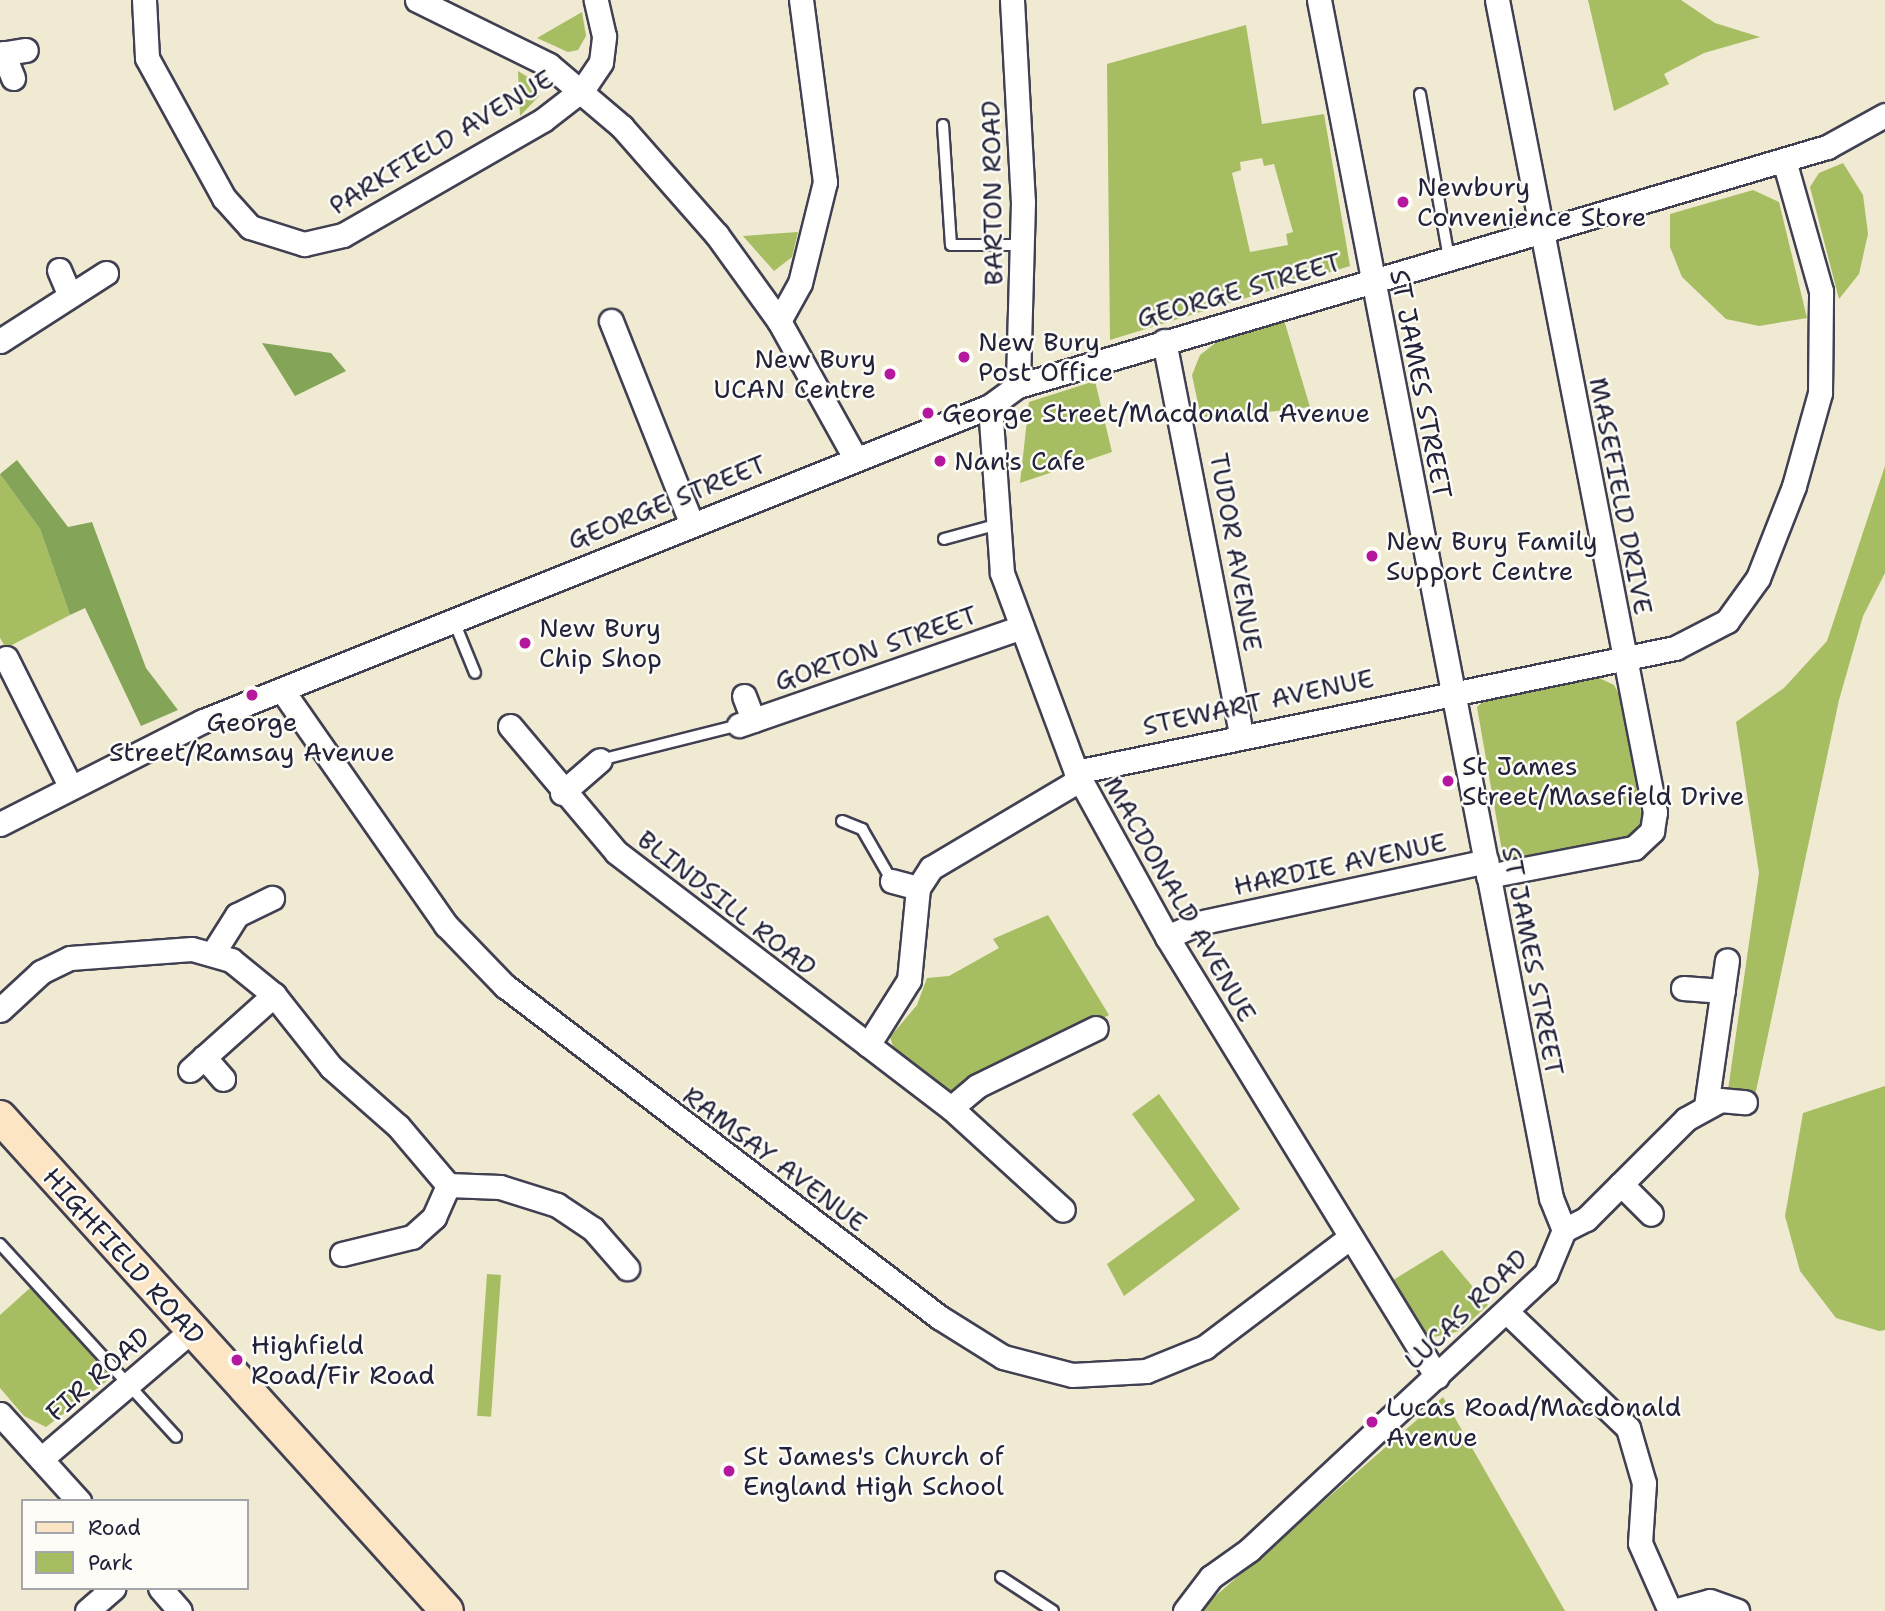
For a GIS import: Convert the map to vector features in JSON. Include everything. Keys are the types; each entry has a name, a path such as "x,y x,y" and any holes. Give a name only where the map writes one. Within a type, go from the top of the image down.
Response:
{"street":[{"name":"PARKFIELD AVENUE","path":"144,0 150,65 224,198 250,227 286,242 343,235 543,120 583,89"},
{"path":"417,0 517,47 583,89 717,234 779,321 854,456"},
{"path":"583,89 601,62 604,36 596,0"},
{"path":"779,321 800,283 825,182 801,0"},
{"name":"BARTON ROAD","path":"1012,0 1023,245 1018,386"},
{"name":"ST JAMES STREET","path":"1319,0 1551,1198 1564,1230"},
{"name":"MASEFIELD DRIVE","path":"1487,868 1623,852 1652,831 1655,812 1497,0"},
{"path":"13,78 1,53 26,50"},
{"name":"GEORGE STREET","path":"0,824 71,786 282,690 854,456 990,406 1018,386 1542,229 1784,160 1850,139 1885,115"},
{"name":"STEWART AVENUE","path":"1078,776 1241,734 1624,659 1696,640 1739,608 1758,578 1806,448 1820,393 1824,312 1784,160"},
{"path":"59,270 69,292"},
{"path":"0,341 69,292 106,273"},
{"path":"611,321 691,522"},
{"name":"TUDOR AVENUE","path":"1164,341 1241,734"},
{"name":"MACDONALD AVENUE","path":"990,406 1002,573 1018,628 1078,776 1167,937 1348,1239 1437,1377"},
{"name":"GORTON STREET","path":"744,696 746,723 1018,628"},
{"path":"8,672 71,786"},
{"name":"RAMSAY AVENUE","path":"282,690 446,925 505,986 939,1317 1003,1357 1072,1375 1146,1371 1205,1347 1348,1239"},
{"name":"BLINDSILL ROAD","path":"510,726 562,793 650,881 951,1108 1063,1210"},
{"path":"562,793 600,760"},
{"path":"868,1045 909,979 918,888 949,855 1078,776"},
{"name":"HARDIE AVENUE","path":"1167,937 1198,923 1487,868"},
{"path":"892,881 918,888"},
{"path":"213,953 227,927 258,900"},
{"path":"0,1010 41,972 70,958 213,953 247,970 274,995 331,1067 398,1126 448,1185 500,1187 557,1205 593,1228 627,1268"},
{"path":"1706,1105 1727,961"},
{"path":"1683,988 1723,991"},
{"path":"223,1079 197,1064 274,995"},
{"path":"951,1108 977,1086 1096,1028"},
{"path":"1564,1230 1586,1219 1706,1105 1745,1102"},
{"name":"HIGHFIELD ROAD","path":"0,1117 447,1611"},
{"path":"1621,1184 1651,1214"},
{"path":"342,1254 376,1257 424,1228 448,1185"},
{"name":"LUCAS ROAD","path":"1191,1602 1507,1312 1546,1273 1564,1230"},
{"path":"1507,1312 1628,1429 1644,1483 1640,1543 1672,1611 1710,1601 1737,1611"},
{"name":"FIR ROAD","path":"41,1459 191,1331"},
{"path":"4,1426 41,1459 77,1499"},
{"path":"88,1611 111,1590"},
{"path":"162,1590 180,1611"}],"lane":[{"path":"1420,94 1448,258"},
{"path":"943,125 951,244 1023,245"},
{"path":"944,539 1000,523"},
{"path":"453,619 475,673"},
{"path":"600,760 746,723"},
{"path":"842,821 862,829 892,881"},
{"path":"0,1244 176,1437"},
{"path":"1001,1577 1052,1611"}],"green space":[{"path":"1588,0 1681,0 1715,23 1760,37 1704,53 1664,74 1669,84 1614,111"},
{"path":"582,12 586,36 578,50 568,52 537,38"},
{"path":"1246,25 1262,124 1324,114 1350,266 1110,340 1107,64","holes":["1262,158 1264,166 1274,164 1293,232 1286,234 1288,245 1250,252 1232,173 1241,170 1240,162"]},
{"path":"518,71 531,79 539,96 520,116"},
{"path":"1843,163 1863,195 1868,234 1859,274 1839,299 1810,187 1819,173"},
{"path":"1753,190 1779,202 1807,318 1759,326 1726,319 1682,277 1670,247 1670,214"},
{"path":"798,232 792,257 774,271 743,236"},
{"path":"1284,320 1310,407 1250,414 1237,409 1201,418 1192,375 1200,355 1218,341"},
{"path":"262,343 331,353 346,371 295,396"},
{"path":"1095,381 1112,452 1020,483 1029,402"},
{"path":"17,460 68,527 92,522 146,668 178,710 141,726 85,608 70,615 40,529 0,474"},
{"path":"1885,466 1885,573 1863,616 1839,700 1755,1096 1728,1090 1759,873 1736,722 1784,688 1827,641"},
{"path":"0,474 40,529 70,615 6,648 0,638"},
{"path":"1593,675 1614,685 1622,700 1643,826 1629,839 1504,862 1477,707 1488,697"},
{"path":"1048,915 1109,1015 955,1096 895,1052 890,1037 917,1005 927,978 949,976 999,948 993,939"},
{"path":"1885,1086 1885,1330 1879,1331 1836,1318 1800,1271 1785,1216 1803,1113"},
{"path":"1159,1094 1240,1209 1124,1296 1107,1264 1195,1200 1132,1114"},
{"path":"1442,1250 1488,1305 1460,1331 1434,1337 1419,1329 1390,1282"},
{"path":"487,1274 501,1275 491,1417 477,1416"},
{"path":"30,1288 112,1377 46,1427 24,1416 0,1388 0,1315"},
{"path":"1443,1397 1565,1611 1203,1611 1212,1599"}],"place":[{"name":"Newbury Convenience Store","path":"1403,202"},
{"name":"New Bury Post Office","path":"964,357"},
{"name":"New Bury UCAN Centre","path":"890,374"},
{"name":"George Street/Macdonald Avenue","path":"928,413"},
{"name":"Nan's Cafe","path":"940,461"},
{"name":"New Bury Family Support Centre","path":"1372,556"},
{"name":"New Bury Chip Shop","path":"525,643"},
{"name":"George Street/Ramsay Avenue","path":"252,695"},
{"name":"St James Street/Masefield Drive","path":"1448,781"},
{"name":"Highfield Road/Fir Road","path":"237,1360"},
{"name":"Lucas Road/Macdonald Avenue","path":"1372,1422"},
{"name":"St James's Church of England High School","path":"729,1471"}]}
